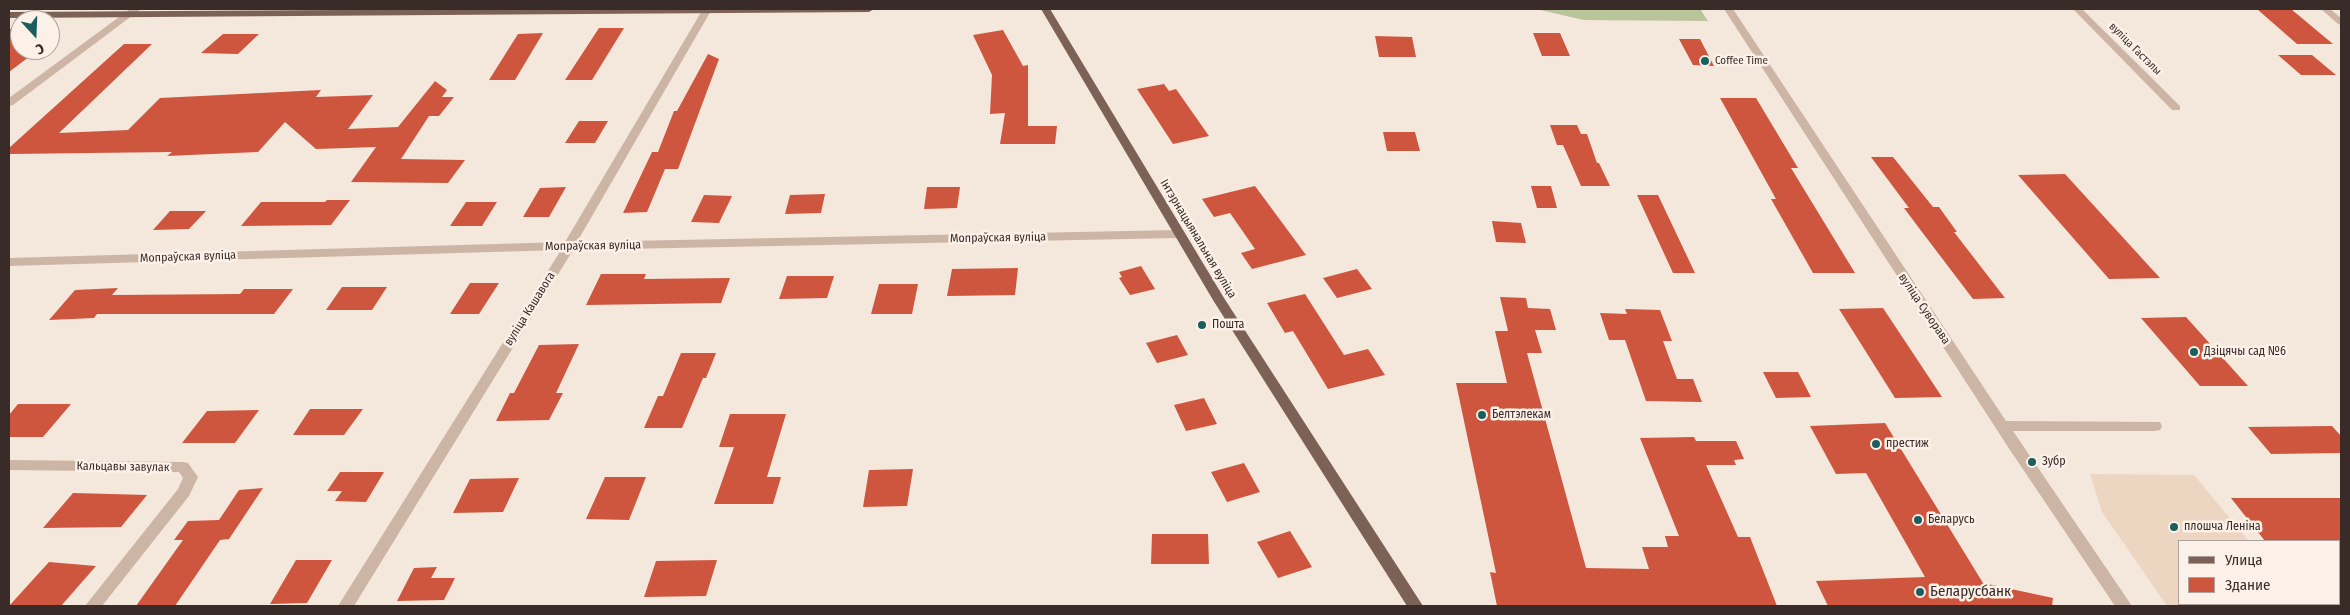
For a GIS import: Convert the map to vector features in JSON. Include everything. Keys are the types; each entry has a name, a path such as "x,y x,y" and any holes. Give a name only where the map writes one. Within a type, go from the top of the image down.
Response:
{"main road":[{"path":"9,15 132,12 869,9"},
{"name":"Інтэрнацыянальная вуліца","path":"1045,9 1178,234 1415,606"}],"street":[{"name":"вуліца Суворава","path":"1728,9 2002,426 2124,606"},
{"name":"вуліца Гастэлы","path":"2077,9 2176,108"},
{"path":"2325,9 2340,21"},
{"name":"вуліца Кашавога","path":"346,606 569,246 706,10"},
{"path":"9,103 132,12"},
{"name":"Мопраўская вуліца","path":"9,262 569,246 1178,234"},
{"path":"2002,426 2155,426"},
{"name":"Кальцавы завулак","path":"9,465 183,467 191,477 184,492 93,606"}],"green space":[{"path":"1536,9 1700,9 1708,21 1584,20"}],"shaded area":[{"name":"плошча Леніна","path":"2090,474 2194,475 2248,540 2178,540 2178,605 2302,606 2167,606 2102,512"}],"building":[{"path":"2257,9 2291,9 2333,44 2297,44"},
{"path":"599,28 624,28 592,80 565,80"},
{"path":"10,29 10,60 25,60 9,72"},
{"path":"1003,30 1023,66 1028,65 1028,126 1057,126 1055,144 1000,144 1005,113 990,114 992,75 973,35"},
{"path":"543,33 515,80 489,80 518,34"},
{"path":"1533,33 1560,33 1570,56 1542,56"},
{"path":"223,34 259,34 238,54 201,53"},
{"path":"1375,36 1412,37 1416,57 1379,57"},
{"path":"1679,39 1700,39 1714,66 1693,65"},
{"path":"124,44 152,44 59,133 128,130 160,98 321,90 316,97 373,95 348,129 398,127 435,81 447,90 442,97 454,97 439,116 429,116 401,159 465,160 448,183 351,182 376,147 316,149 285,122 258,152 167,156 172,152 9,154 9,148"},
{"path":"708,54 719,59 678,169 665,169 647,212 623,213 652,152 658,152 674,111 677,111"},
{"path":"2278,55 2312,55 2336,75 2301,75"},
{"path":"1164,84 1169,91 1176,89 1209,136 1173,144 1137,89"},
{"path":"1720,98 1756,98 1798,168 1791,168 1855,273 1813,273 1771,199 1776,199"},
{"path":"579,121 608,121 595,143 565,143"},
{"path":"1550,125 1577,125 1581,134 1587,134 1597,163 1599,163 1610,186 1581,186 1563,145 1557,145"},
{"path":"1383,132 1415,132 1420,151 1387,151"},
{"path":"1871,157 1893,157 1933,207 1939,207 1957,232 1954,232 2005,298 1973,299 1904,208 1909,208"},
{"path":"2065,174 2160,278 2109,279 2018,175"},
{"path":"1255,186 1306,255 1252,269 1241,253 1255,249 1230,213 1214,217 1202,199"},
{"path":"1531,186 1551,186 1557,208 1537,208"},
{"path":"566,187 549,217 523,217 540,188"},
{"path":"927,187 960,187 957,208 924,209"},
{"path":"825,194 821,213 785,214 790,195"},
{"path":"704,195 732,196 719,223 691,222"},
{"path":"1637,195 1658,195 1695,273 1673,273"},
{"path":"327,200 350,200 331,225 241,226 261,202 325,202"},
{"path":"466,202 497,202 482,226 450,226"},
{"path":"170,211 206,211 189,229 153,230"},
{"path":"1492,221 1521,223 1526,243 1496,242"},
{"path":"1141,266 1155,289 1130,295 1119,278 1122,277 1119,272"},
{"path":"1018,268 1015,295 947,296 952,269"},
{"path":"1357,269 1372,289 1337,298 1323,278"},
{"path":"601,274 646,274 644,279 730,278 721,303 586,305"},
{"path":"787,276 834,276 827,298 779,299"},
{"path":"470,283 499,283 479,314 450,314"},
{"path":"879,284 918,284 912,314 871,314"},
{"path":"342,287 387,287 372,310 326,310"},
{"path":"118,288 112,295 240,294 244,289 293,289 274,314 97,314 94,318 49,320 75,290"},
{"path":"1305,294 1344,355 1368,349 1385,375 1328,389 1293,331 1285,333 1267,303"},
{"path":"1500,297 1526,298 1528,308 1550,309 1556,330 1535,330 1542,353 1527,353 1586,568 1649,569 1642,547 1668,547 1665,536 1679,536 1640,438 1694,437 1696,441 1736,441 1744,459 1734,460 1736,465 1706,465 1738,537 1750,537 1777,606 1497,606 1490,572 1496,573 1456,383 1507,383 1495,331 1508,331"},
{"path":"1883,308 1942,397 1895,398 1839,309"},
{"path":"1625,309 1660,310 1672,341 1663,341 1677,379 1693,379 1702,402 1646,401 1625,340 1609,340 1600,313 1627,314"},
{"name":"Дзіцячы сад №6","path":"2186,317 2248,386 2200,386 2141,318"},
{"path":"1177,335 1188,355 1157,363 1146,343"},
{"path":"579,344 556,393 563,393 549,420 496,421 510,393 514,393 539,345"},
{"path":"681,353 716,353 706,378 703,378 682,428 644,428 658,396 663,396"},
{"path":"1763,372 1798,372 1811,397 1776,398"},
{"path":"1204,398 1217,424 1186,431 1174,405"},
{"path":"18,404 71,404 43,437 9,437 9,415"},
{"path":"310,409 363,409 344,435 293,435"},
{"path":"259,410 235,443 182,443 207,411"},
{"path":"730,414 786,414 767,477 781,477 773,504 714,504 734,447 719,447"},
{"path":"1885,423 1983,583 2053,598 2052,606 1828,606 1816,581 1925,577 1866,473 1836,474 1810,426"},
{"path":"2332,426 2341,436 2341,453 2271,454 2248,427"},
{"path":"1244,463 1260,492 1227,502 1211,472"},
{"path":"913,469 907,506 863,507 869,470"},
{"path":"340,472 384,472 366,502 335,501 342,491 327,491"},
{"path":"605,477 646,477 629,520 586,519"},
{"path":"519,478 503,512 453,513 470,479"},
{"path":"263,488 229,539 220,540 175,606 136,606 183,540 174,540 188,521 219,520 239,490"},
{"path":"73,493 147,495 121,527 43,528"},
{"path":"2231,498 2341,498 2341,541 2264,540"},
{"path":"1290,531 1312,567 1278,578 1257,542"},
{"path":"1152,534 1208,534 1209,564 1151,564"},
{"path":"296,560 332,560 307,603 270,604"},
{"path":"717,560 706,596 644,597 656,561"},
{"path":"49,562 96,566 61,606 9,606"},
{"path":"437,567 431,578 455,578 444,600 397,601 414,568"}],"place":[{"name":"Coffee Time","path":"1705,61"},
{"name":"Пошта","path":"1202,325"},
{"name":"Дзіцячы сад №6","path":"2194,352"},
{"name":"Белтэлекам","path":"1482,415"},
{"name":"престиж","path":"1876,444"},
{"name":"Зубр","path":"2032,462"},
{"name":"Беларусь","path":"1918,520"},
{"name":"плошча Леніна","path":"2174,527"},
{"name":"Беларусбанк","path":"1920,592"}]}
